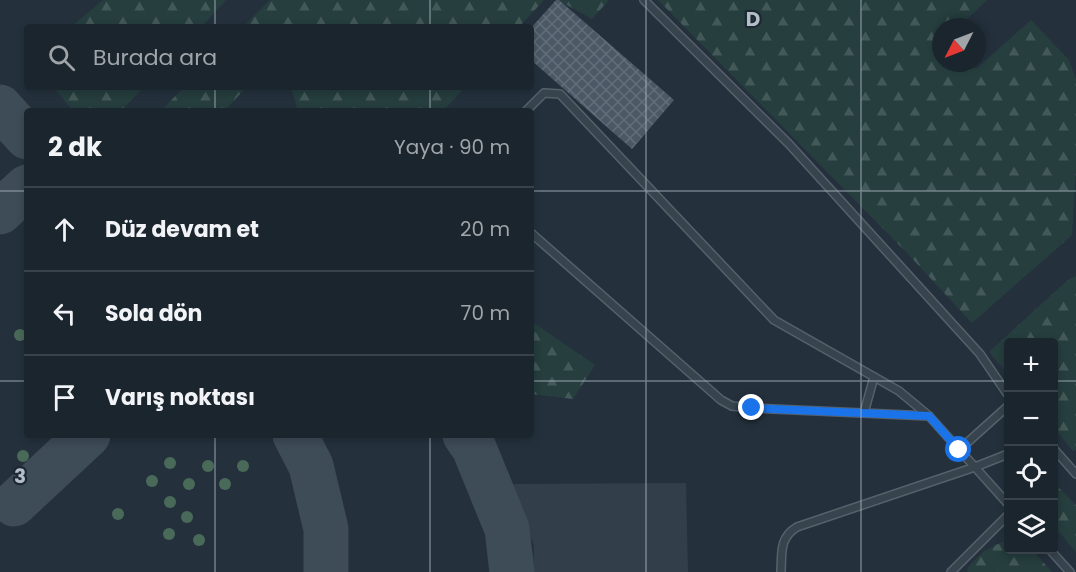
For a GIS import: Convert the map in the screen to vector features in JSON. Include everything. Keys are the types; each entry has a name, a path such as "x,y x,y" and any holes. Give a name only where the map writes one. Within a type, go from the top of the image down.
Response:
{"lane":[{"path":"644,0 789,144 980,354 1006,392"},
{"path":"529,108 544,93 561,94 774,320 899,391 929,416 1004,500"},
{"path":"534,236 721,400 732,406 929,416"},
{"path":"864,413 874,376"},
{"path":"959,450 1004,410"},
{"path":"1058,454 1076,474"},
{"path":"781,572 783,542 789,531 1004,456"},
{"path":"951,572 1004,519"},
{"path":"1054,554 1070,572"}],"shaded area":[{"path":"686,483 688,572 533,572 534,546 512,484"}],"green space":[{"path":"103,0 226,0 204,24 75,24"},
{"path":"270,0 544,0 522,24 246,24"},
{"path":"558,0 609,0 592,19"},
{"path":"658,0 987,0 968,18 932,18 932,72 986,72 986,60 1031,20 1069,60 1076,80 1076,169 1072,235 972,323 907,253"},
{"path":"56,90 141,90 124,108 70,108"},
{"path":"181,90 244,90 227,108 164,108"},
{"path":"292,90 462,90 446,108 297,108"},
{"path":"1076,276 1076,449 1073,451 1058,433 1058,338 1004,338 1069,279"},
{"path":"534,323 595,365 573,399 534,394"},
{"path":"1004,338 1004,369 989,352"},
{"path":"1058,487 1076,505 1076,552 1058,531"},
{"path":"1004,541 1004,554 1036,554 1052,572 968,572 967,568 984,551"}],"building":[{"path":"556,0 559,0 674,100 632,149 534,63 534,25"}],"taxiway":[{"path":"0,107 24,134"},
{"path":"0,212 24,190"},
{"path":"14,504 85,438"},
{"path":"297,438 311,466 326,529 326,572"},
{"path":"467,438 474,448 507,529 512,572"}],"route":[{"path":"752,408 929,416 959,450"}]}
